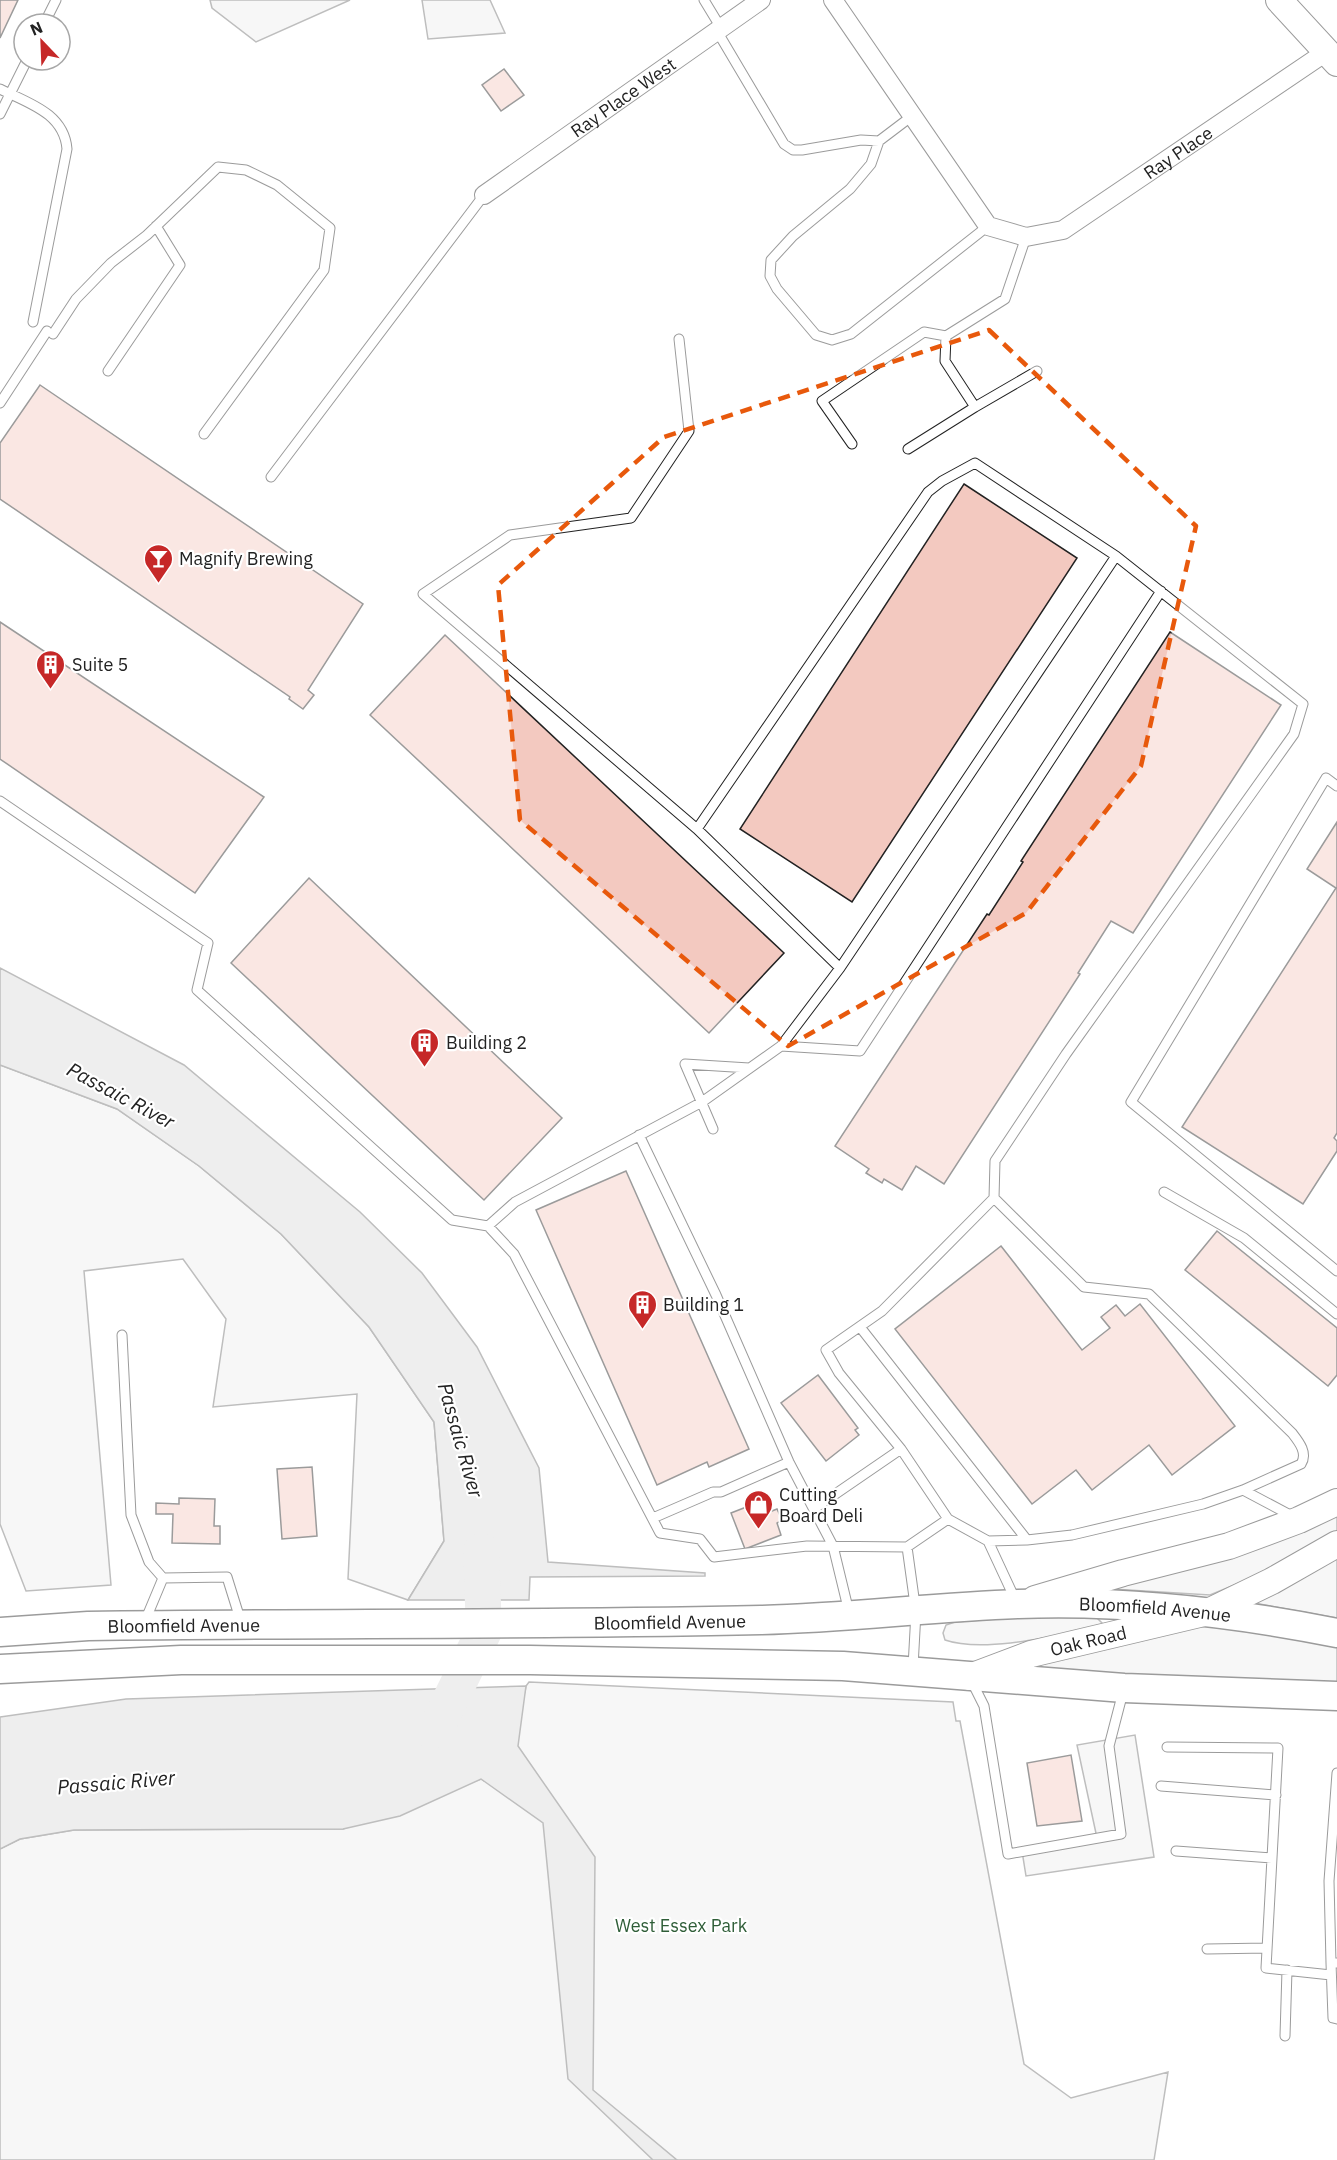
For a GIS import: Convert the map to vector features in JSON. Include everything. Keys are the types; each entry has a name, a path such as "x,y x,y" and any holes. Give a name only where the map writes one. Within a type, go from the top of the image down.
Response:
{"main road":[{"name":"Bloomfield Avenue","path":"0,1632 77,1626 143,1625 745,1621 1018,1604 1104,1604 1254,1617 1337,1633"},
{"name":"Bloomfield Avenue","path":"0,1669 180,1660 530,1660 843,1666 1124,1688 1337,1696"}],"street":[{"name":"Ray Place West","path":"484,195 761,0"},
{"path":"833,0 988,226 1026,237"},
{"path":"1279,0 1331,58"},
{"name":"Ray Place","path":"1026,237 1063,230 1331,58"},
{"path":"1018,1604 1123,1573 1220,1549 1299,1520 1337,1502"},
{"name":"Oak Road","path":"970,1677 1031,1654 1208,1612 1337,1544"}],"lane":[{"path":"704,0 784,144 793,150 802,150 861,140 879,141"},
{"path":"0,114 21,72"},
{"path":"0,89 51,116 66,139 67,149 33,322"},
{"path":"912,116 879,141 871,164 850,189 793,236 771,261 770,276 777,289 816,334 832,340 850,334 988,226"},
{"path":"0,403 76,299 111,263 147,235 218,167 246,170 277,185 330,228 324,270 204,434"},
{"path":"271,477 484,195"},
{"path":"108,371 180,265 156,226"},
{"path":"852,444 822,401 924,332 946,336 1005,299 1026,237"},
{"path":"946,336 945,361 975,407"},
{"path":"679,339 689,432 631,518 510,535 423,594 697,829 840,968"},
{"path":"908,449 1037,371"},
{"path":"697,829 928,492 942,481 975,463 1116,555 1303,704 1294,734 1066,1054 995,1161 994,1198 882,1311 826,1350 839,1373 901,1449 948,1519 988,1541 1027,1540 1083,1532 1203,1504 1243,1490 1301,1464 1304,1459 1302,1448 1292,1433 1149,1294 1084,1287 994,1198"},
{"path":"488,1226 515,1202 702,1102 781,1046 840,968 1116,555"},
{"path":"781,1046 860,1051 1161,591"},
{"path":"1337,786 1326,778 1131,1102 1337,1271"},
{"path":"0,801 208,943 197,990 452,1220 488,1226 514,1254 660,1533 700,1539 714,1557 807,1546 907,1547 948,1519"},
{"path":"713,1129 685,1064 749,1068"},
{"path":"639,1135 716,1295 789,1462 833,1546 850,1616"},
{"path":"1164,1192 1244,1238 1337,1314"},
{"path":"860,1327 1027,1540"},
{"path":"122,1335 131,1515 149,1562 163,1578 227,1577 242,1624"},
{"path":"814,1508 901,1449"},
{"path":"653,1518 712,1492 721,1492 789,1462"},
{"path":"1243,1490 1299,1520"},
{"path":"988,1541 1018,1604"},
{"path":"907,1547 916,1611 912,1672"},
{"path":"143,1625 163,1578"},
{"path":"970,1677 984,1706 1008,1854 1121,1834 1109,1746 1124,1688"},
{"path":"1167,1747 1278,1748 1266,1968 1331,1975"},
{"path":"1337,1773 1329,1881 1334,1963 1331,1975 1333,2018 1337,2019"},
{"path":"1161,1786 1276,1795"},
{"path":"1176,1851 1272,1858"},
{"path":"1207,1949 1267,1948"},
{"path":"1285,2036 1287,1971"}],"highlighted area":[{"path":"989,330 1196,526 1141,766 1026,913 788,1046 520,820 498,585 664,437"}],"green space":[{"path":"210,0 350,0 256,42 212,8"},
{"path":"422,0 490,0 505,33 428,39"},
{"path":"0,1065 117,1109 199,1166 281,1234 369,1327 434,1422 444,1541 408,1600 348,1579 357,1394 213,1407 226,1319 183,1259 84,1271 111,1585 26,1591 0,1524"},
{"path":"1337,1514 1337,1532 1244,1581 1210,1595 1112,1589"},
{"path":"1337,1554 1337,1618 1254,1603"},
{"path":"1021,1617 1096,1617 1102,1623 1096,1628 999,1644 961,1644 945,1640 943,1633 946,1625 955,1622"},
{"path":"1198,1623 1337,1645 1337,1685 1036,1670 1036,1666"},
{"name":"West Essex Park","path":"529,1682 953,1702 956,1721 960,1721 1024,2064 1071,2098 1168,2072 1154,2160 0,2160 0,1849 20,1839 74,1830 343,1829 481,1779 484,1781"}],"shaded area":[{"path":"1135,1735 1154,1857 1026,1876 1022,1851 1097,1838 1077,1745"}],"water":[{"path":"0,968 184,1065 360,1212 422,1273 477,1347 539,1468 548,1562 705,1573 705,1576 530,1577 529,1600 408,1600 444,1541 434,1422 369,1327 281,1234 199,1166 117,1109 0,1065"},
{"path":"526,1686 518,1746 595,1857 593,2090 677,2160 653,2160 568,2079 543,1823 481,1779 400,1816 343,1829 74,1830 20,1839 0,1849 0,1717 126,1699"}],"building":[{"path":"0,0 18,0 12,12 0,38"},
{"path":"504,69 524,95 501,111 482,85"},
{"path":"40,385 363,604 308,690 314,695 303,709 289,699 290,697 0,499 0,443"},
{"path":"964,484 1077,558 852,902 740,829"},
{"name":"Suite 5","path":"0,622 264,797 195,893 0,759"},
{"path":"1170,632 1281,705 1133,933 1111,921 1078,973 1080,974 944,1184 916,1166 902,1190 884,1179 882,1183 866,1173 869,1169 835,1146 987,914 989,915 1023,862 1021,861"},
{"path":"445,635 784,953 709,1033 370,715"},
{"path":"1337,822 1337,1133 1334,1138 1337,1141 1337,1151 1303,1204 1182,1127 1336,888 1307,869"},
{"name":"Building 2","path":"309,878 562,1118 484,1200 231,963"},
{"name":"Building 1","path":"626,1171 749,1449 709,1467 707,1462 657,1485 536,1210"},
{"path":"1217,1231 1337,1328 1337,1375 1328,1386 1185,1270"},
{"path":"1001,1246 1082,1350 1110,1328 1101,1317 1116,1305 1125,1316 1140,1304 1235,1426 1172,1475 1149,1445 1092,1490 1076,1470 1032,1504 895,1329"},
{"path":"818,1375 858,1428 855,1430 859,1435 826,1461 781,1403"},
{"path":"312,1467 317,1536 282,1539 277,1469"},
{"path":"179,1498 215,1499 214,1526 220,1526 220,1544 172,1543 173,1514 156,1514 156,1503 179,1504"},
{"name":"Cutting Board Deli","path":"767,1499 772,1511 777,1509 782,1520 777,1523 781,1535 745,1549 731,1513"},
{"path":"1071,1755 1082,1821 1037,1826 1027,1763"}],"waterway":[{"name":"Passaic River","path":"432,1731 436,1729 484,1631 481,1551"}],"place":[{"name":"Magnify Brewing","path":"158,584"},
{"name":"Suite 5","path":"51,690"},
{"name":"Building 2","path":"425,1068"},
{"name":"Building 1","path":"642,1330"},
{"name":"Cutting Board Deli","path":"758,1530"}]}
